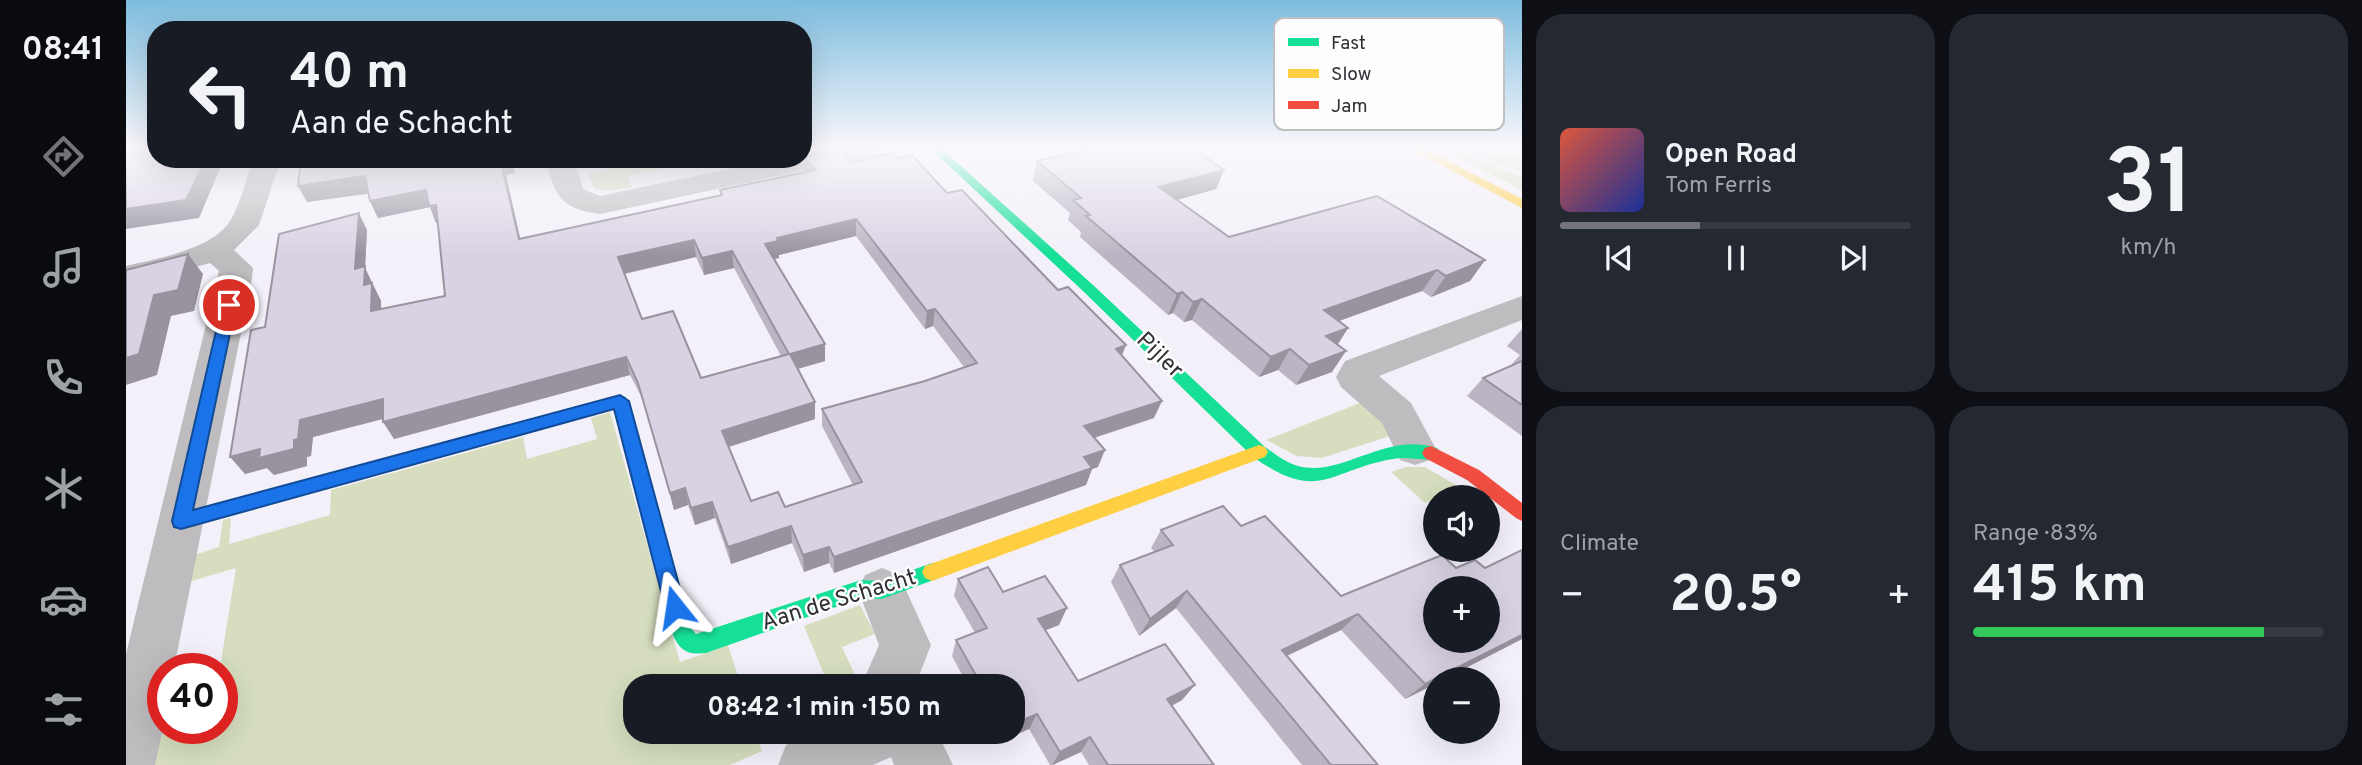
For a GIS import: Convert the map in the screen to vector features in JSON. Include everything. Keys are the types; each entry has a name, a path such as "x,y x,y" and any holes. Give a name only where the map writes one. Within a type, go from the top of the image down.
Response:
{"street":[{"path":"126,276 182,261 227,241 244,225 258,184"},
{"path":"566,184 575,200 600,205 702,184"},
{"name":"Pijler","path":"974,184 1088,288 1259,452 1278,466 1296,474 1316,476 1388,451 1415,449 1467,471 1522,513"},
{"path":"1483,184 1522,204"},
{"path":"127,765 235,278 236,268 212,249"},
{"path":"1415,449 1397,414 1355,377 1358,370 1522,307"},
{"name":"Aan de Schacht","path":"181,521 620,401 682,633 691,645 706,643 861,589 882,590 1259,452"},
{"path":"882,590 905,645 893,674"},
{"path":"806,765 856,744"},
{"path":"914,744 925,765"}],"green space":[{"path":"592,184 630,184 632,187 608,191 594,188"},
{"path":"1510,184 1522,184 1522,190"},
{"path":"1365,401 1386,418 1390,436 1322,458 1297,456 1266,440"},
{"path":"610,412 680,662 728,645 737,674 623,674 623,744 759,744 762,751 730,765 145,765 155,744 238,744 238,653 222,653 236,568 178,585 185,558 219,547 223,520 231,518 229,544 330,515 331,490 523,437 527,459 597,439 591,418"},
{"path":"1406,467 1425,467 1456,485 1423,485 1423,501 1391,472"},
{"path":"860,605 875,634 842,647 854,674 824,674 804,626"}],"building":[{"path":"126,184 194,184 186,200 126,209"},
{"path":"367,184 506,184 519,239 722,195 720,190 750,184 938,184 947,193 962,190 1058,290 1068,287 1126,345 1116,349 1162,401 1084,426 1105,450 1084,457 1092,468 834,557 829,547 803,555 791,526 728,547 712,502 691,508 685,488 670,493 638,383 626,357 383,422 383,399 300,420 294,449 259,458 260,449 230,457 251,330 265,327 279,234 359,213 355,269 365,266 364,285 372,283 371,311 445,296 436,205 429,206 426,190 370,201","holes":["856,219 927,311 935,309 977,363 925,381 822,409 862,482 785,507 778,492 751,501 722,431 815,402 790,354 825,344 765,244 778,241 777,238","694,240 702,258 732,251 789,354 701,378 673,311 642,319 618,257"]},
{"path":"1064,184 1172,184 1159,187 1229,237 1377,196 1485,260 1446,276 1437,270 1324,310 1348,328 1326,336 1346,351 1309,365 1290,349 1271,357 1202,299 1193,302 1182,292 1177,294 1086,216 1090,215 1073,200 1081,198"},
{"path":"188,254 178,290 154,295 139,354 126,358 126,270"},
{"path":"1522,361 1522,405 1483,378"},
{"path":"1223,506 1241,526 1265,516 1341,596 1425,562 1450,562 1456,568 1478,562 1485,568 1522,550 1522,635 1500,646 1500,576 1423,576 1423,653 1486,653 1459,667 1423,667 1423,682 1358,614 1282,650 1378,765 1331,765 1187,591 1150,619 1120,565 1173,545 1161,530"},
{"path":"988,567 1003,592 1045,576 1067,608 1038,619 1078,681 1165,644 1195,685 1167,699 1214,765 1108,765 1090,737 1060,752 1037,714 1025,719 1025,674 975,674 956,640 987,628 958,579"}],"traffic: fast":[{"path":"974,184 1088,288 1259,452 1274,462 1297,473 1319,474 1394,452 1431,453"},
{"path":"181,521 620,401 682,633 691,645 706,643 861,589 882,590 932,572"}],"traffic: slow":[{"path":"1483,184 1522,204"},
{"path":"932,572 1259,452"}],"traffic: jam":[{"path":"1431,453 1473,475 1522,513"}],"route":[{"path":"229,305 181,521 620,401 675,607"}]}
